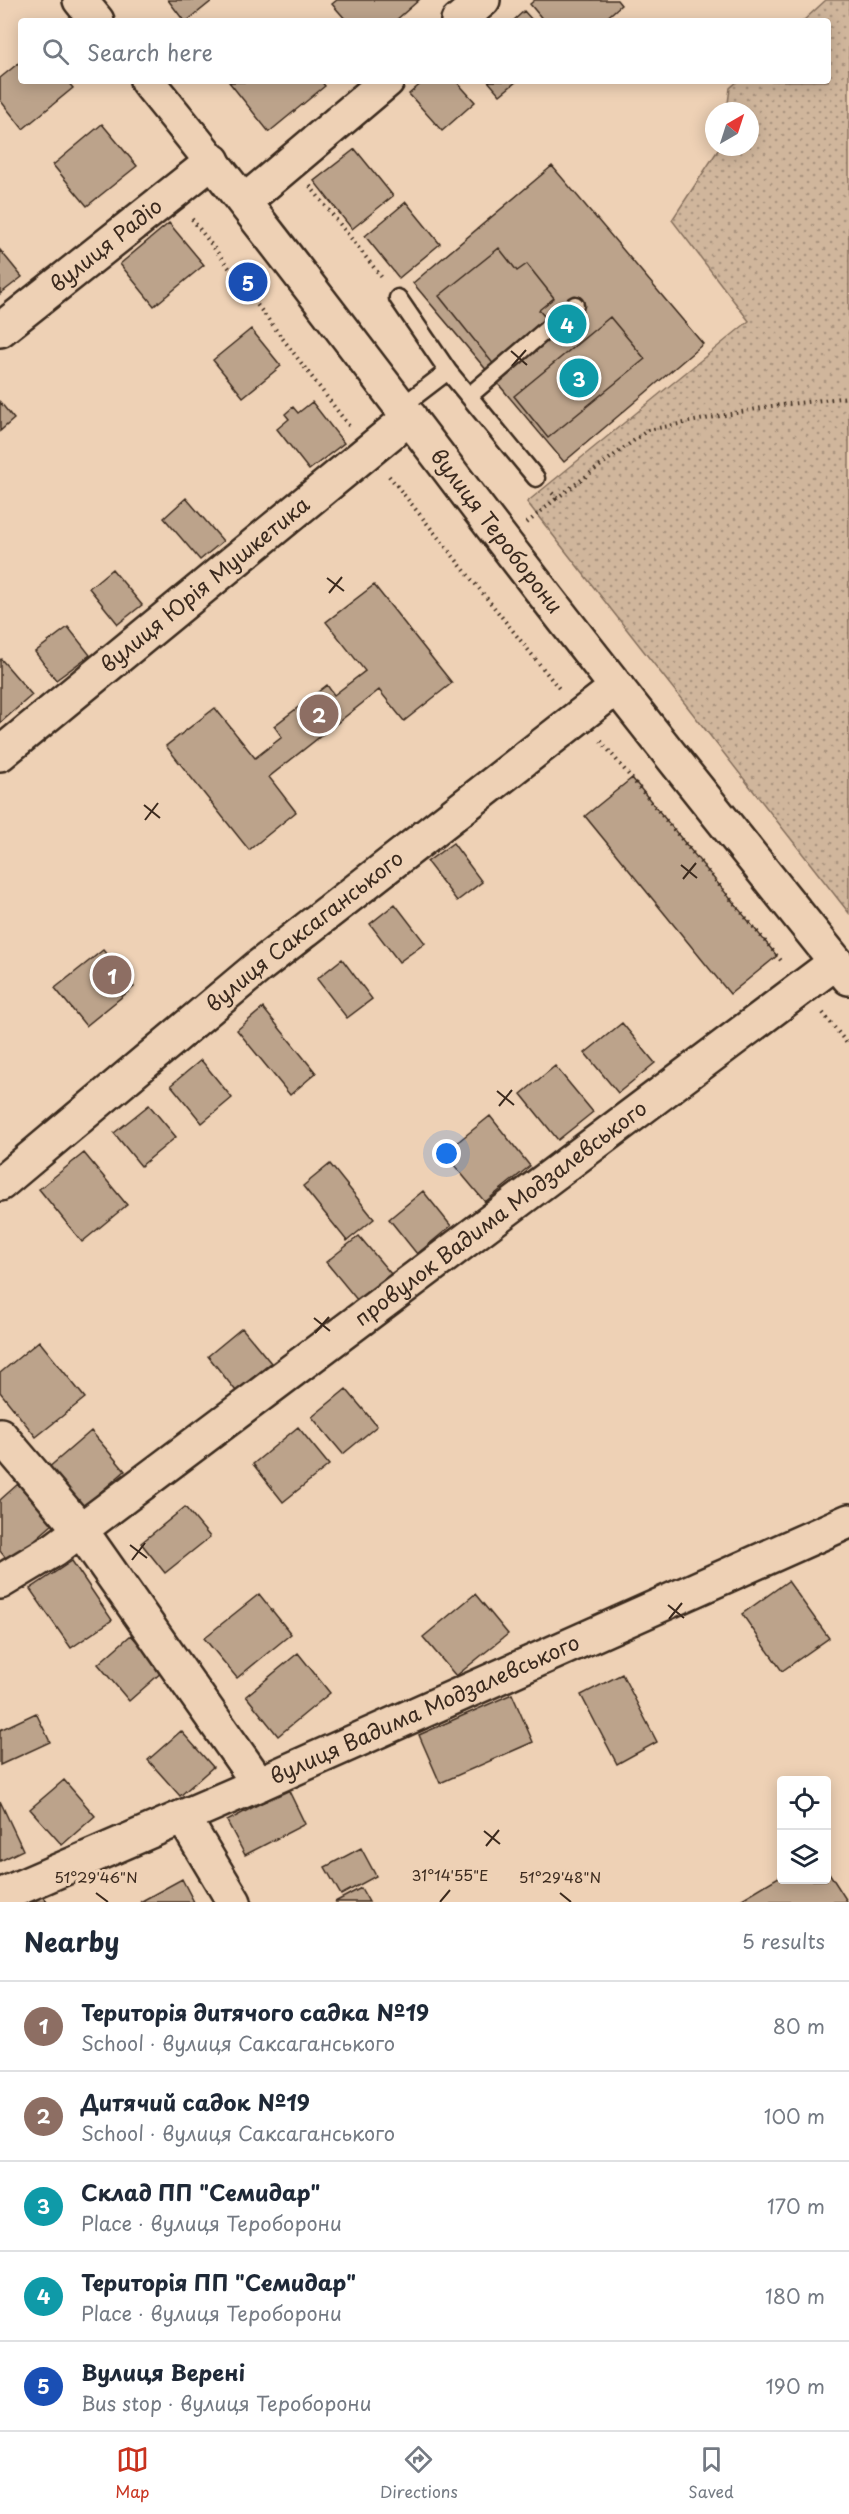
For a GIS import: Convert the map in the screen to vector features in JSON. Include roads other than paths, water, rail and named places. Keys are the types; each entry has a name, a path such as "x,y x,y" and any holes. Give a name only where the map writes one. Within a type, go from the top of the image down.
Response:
{"street":[{"path":"80,0 95,18"},
{"path":"462,18 483,0"},
{"name":"вулиця Тероборони","path":"149,84 201,170 245,201 617,687 842,970"},
{"path":"245,201 383,84"},
{"name":"вулиця Радіо","path":"0,330 201,170"},
{"name":"вулиця Юрія Мушкетика","path":"0,754 369,451 406,412"},
{"name":"вулиця Саксаганського","path":"0,1184 257,968 617,687"},
{"name":"провулок Вадима Модзалевського","path":"0,1582 55,1549 802,987 842,970"},
{"path":"0,1435 80,1529 259,1784"},
{"name":"вулиця Вадима Модзалевського","path":"0,1896 259,1784 849,1521"},
{"path":"183,1816 234,1902"}],"lane":[{"path":"398,297 448,371 536,478"},
{"path":"469,396 575,305"},
{"path":"406,412 448,371"}],"place":[{"name":"Вулиця Верені","path":"248,282"},
{"name":"Територія ПП \"Семидар\"","path":"567,324"},
{"name":"Склад ПП \"Семидар\"","path":"579,378"},
{"name":"Дитячий садок №19","path":"319,714"},
{"name":"Територія дитячого садка №19","path":"112,975"}]}
